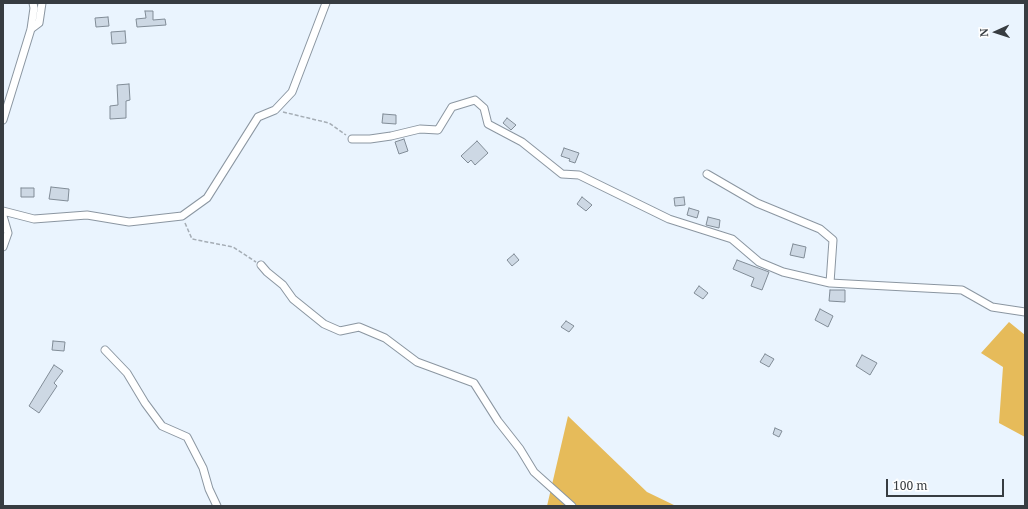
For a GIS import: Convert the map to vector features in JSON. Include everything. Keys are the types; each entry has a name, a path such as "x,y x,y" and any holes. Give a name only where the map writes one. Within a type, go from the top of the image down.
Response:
{"street":[{"path":"3,120 31,29 34,8 33,3"},
{"path":"31,29 39,23 42,3"},
{"path":"3,211 34,219 87,215 129,222 182,216 207,198 258,117 275,110 292,92 326,3"},
{"path":"352,139 384,137 420,129 438,130 452,107 475,100 484,108 488,124 522,142 562,174 579,175 669,219 732,239 759,262 783,272 830,283 962,290 992,308 1025,312"},
{"path":"707,174 757,203 820,229 833,240 830,283"},
{"path":"3,216 8,233 3,247"},
{"path":"261,265 267,272 283,284 294,299 324,324 340,331 359,327 385,338 417,362 474,383 534,472 572,506"},
{"path":"105,350 128,373 145,403 162,426 187,437 203,468 209,489 217,506"}],"path":[{"path":"275,110 329,123 352,139"},
{"path":"182,216 192,240 233,247 261,265"}],"shaded area":[{"path":"1009,322 1025,335 1025,437 999,423 1003,367 981,353"},
{"path":"568,416 647,492 676,506 547,506"}],"building":[{"path":"145,11 153,11 153,20 165,19 166,25 137,27 136,19 146,18"},
{"path":"108,17 109,26 96,27 95,18"},
{"path":"125,31 126,43 112,44 111,32"},
{"path":"129,84 130,100 126,101 126,118 110,119 110,106 118,105 117,85"},
{"path":"383,114 396,115 396,124 382,123"},
{"path":"507,118 516,125 511,130 503,123"},
{"path":"404,139 408,151 399,154 395,142"},
{"path":"477,141 488,153 475,165 471,160 468,163 461,156"},
{"path":"564,148 579,153 575,163 569,161 570,159 561,156"},
{"path":"51,187 69,189 68,201 49,199"},
{"path":"21,188 34,188 34,197 21,197"},
{"path":"582,197 592,205 586,211 577,204"},
{"path":"684,197 685,205 675,206 674,198"},
{"path":"689,208 699,211 697,218 687,215"},
{"path":"708,217 720,220 719,228 706,225"},
{"path":"793,244 806,247 804,258 790,255"},
{"path":"514,254 519,260 512,266 507,260"},
{"path":"737,260 769,272 762,290 751,286 754,278 733,269"},
{"path":"699,286 708,293 703,299 694,293"},
{"path":"830,290 845,290 845,302 829,301"},
{"path":"820,309 833,316 828,327 815,320"},
{"path":"566,321 574,326 569,332 561,327"},
{"path":"53,341 65,342 64,351 52,350"},
{"path":"765,354 774,359 769,367 760,362"},
{"path":"862,355 877,363 870,375 856,366"},
{"path":"54,365 63,371 54,383 57,386 39,413 29,406"},
{"path":"775,428 782,431 779,437 773,434"}]}
